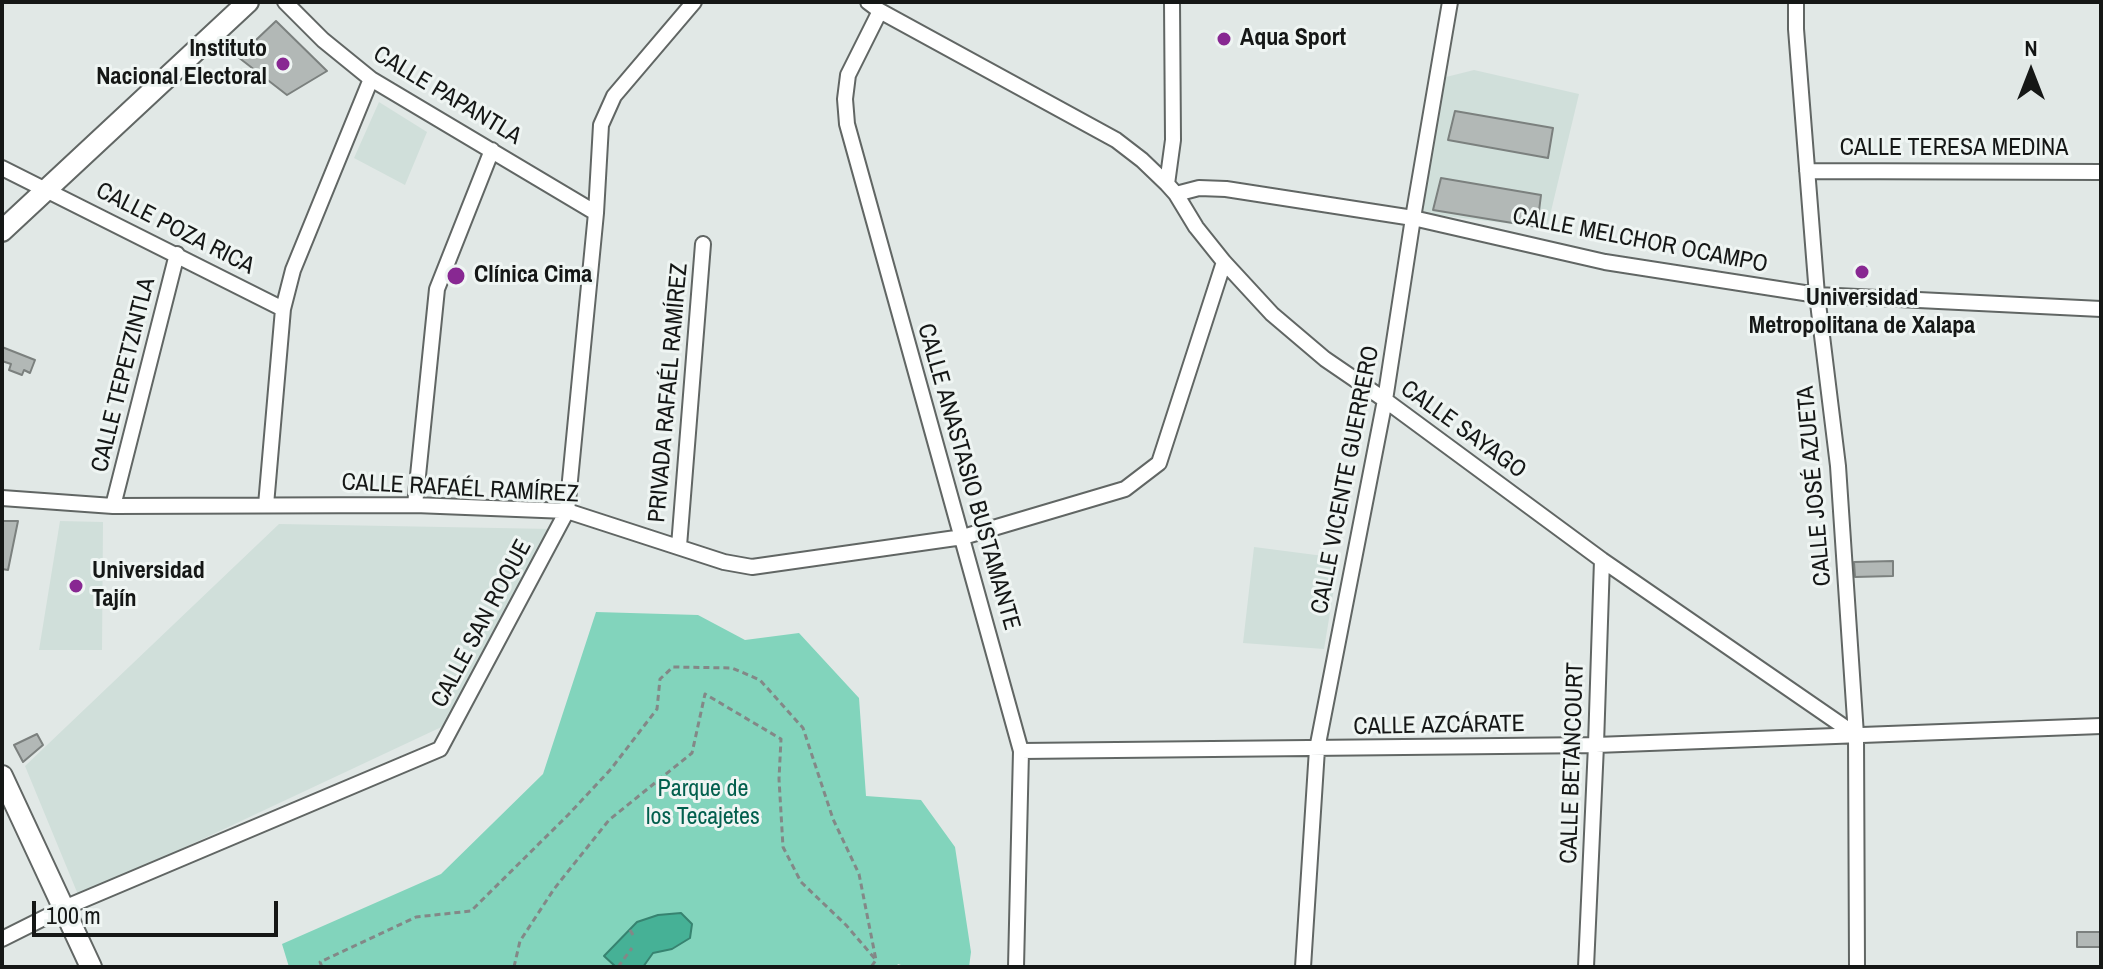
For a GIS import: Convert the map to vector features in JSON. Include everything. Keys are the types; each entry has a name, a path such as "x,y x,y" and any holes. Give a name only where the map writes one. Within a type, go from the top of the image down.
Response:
{"main road":[{"path":"2,231 248,2"},
{"path":"2,776 91,967"}],"street":[{"name":"CALLE PAPANTLA","path":"285,2 323,40 371,79 596,213"},
{"name":"CALLE SAN ROQUE","path":"2,939 64,908 440,749 567,511 596,213 601,125 614,96 694,2"},
{"path":"1172,2 1172,189"},
{"name":"CALLE VICENTE GUERRERO","path":"1303,967 1317,749 1385,400 1450,2"},
{"name":"CALLE JOSÉ AZUETA","path":"1796,2 1817,295 1838,466 1856,735 1857,967"},
{"name":"CALLE SAYAGO","path":"874,6 1116,140 1172,189 1196,227 1272,314 1325,359 1602,560 1856,735"},
{"name":"CALLE ANASTASIO BUSTAMANTE","path":"874,6 848,75 845,99 847,124 1021,751 1016,967"},
{"path":"266,505 283,309 293,270 371,79"},
{"path":"415,505 437,289 492,150"},
{"name":"CALLE POZA RICA","path":"2,168 283,309"},
{"name":"CALLE TERESA MEDINA","path":"1807,171 2101,172"},
{"name":"CALLE MELCHOR OCAMPO","path":"1172,189 1226,189 1413,218 1605,262 1817,295 2101,309"},
{"name":"PRIVADA RAFAÉL RAMÍREZ","path":"679,546 703,244"},
{"name":"CALLE TEPETZINTLA","path":"113,506 177,254"},
{"name":"CALLE RAFAÉL RAMÍREZ","path":"2,498 113,506 415,505 567,511 724,562 752,567 963,537 1125,489 1159,463 1224,262"},
{"name":"CALLE BETANCOURT","path":"1586,967 1602,560"},
{"path":"1856,735 2101,726"},
{"name":"CALLE AZCÁRATE","path":"1021,751 1596,745 1856,735"}],"path":[{"path":"322,967 320,962 416,917 471,911 611,769 657,709 660,679 673,667 699,666 732,668 760,680 803,728 833,819 859,874 876,960 871,967"},
{"path":"514,967 520,941 554,889 609,820 692,753 705,694 781,739 779,779 783,847 801,882 846,925 876,960"},
{"path":"630,930 633,935"},
{"path":"618,967 632,948"}],"shaded area":[{"path":"1474,70 1579,94 1547,228 1420,213 1442,78"},
{"path":"379,102 427,132 405,185 354,158"},
{"name":"Universidad Tajín","path":"60,521 103,522 102,650 39,650"},
{"path":"279,524 552,529 450,723 79,897 25,766"},
{"path":"1254,547 1339,558 1324,649 1243,643"},
{"path":"681,913 692,924 690,938 672,949 653,953 643,967 616,967 604,956 637,922 658,915"}],"green space":[{"name":"Parque de los Tecajetes","path":"596,612 698,615 745,640 799,633 859,698 866,796 921,800 955,847 971,952 969,967 907,967 898,964 896,967 289,967 282,944 441,874 543,774"}],"building":[{"name":"Instituto Nacional Electoral","path":"276,21 327,71 287,95 238,57"},
{"path":"1455,111 1553,128 1548,158 1448,140"},
{"path":"1441,178 1541,195 1537,227 1433,210"},
{"path":"2,347 35,360 30,373 24,370 22,375 9,370 11,364 2,361"},
{"path":"2,521 18,521 8,570 2,569"},
{"path":"1893,561 1893,576 1855,577 1854,562"},
{"path":"37,734 43,745 23,762 14,745"},
{"path":"2077,932 2101,932 2101,947 2077,947"}],"place":[{"name":"Aqua Sport","path":"1224,39"},
{"name":"Instituto Nacional Electoral","path":"283,64"},
{"name":"Universidad Metropolitana de Xalapa","path":"1862,272"},
{"name":"Clínica Cima","path":"456,276"},
{"name":"Universidad Tajín","path":"76,586"}]}
